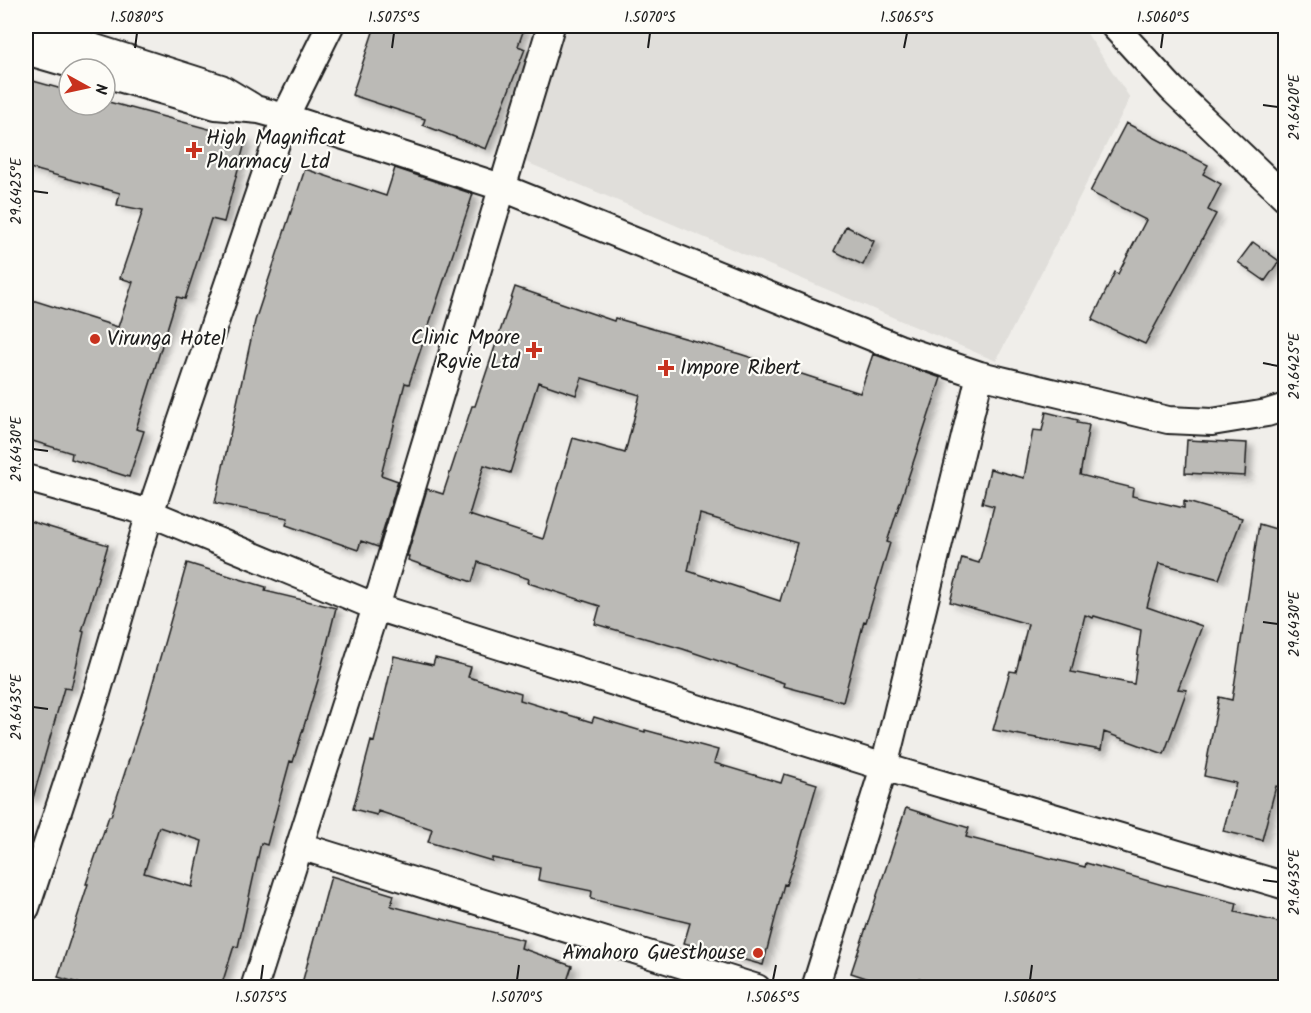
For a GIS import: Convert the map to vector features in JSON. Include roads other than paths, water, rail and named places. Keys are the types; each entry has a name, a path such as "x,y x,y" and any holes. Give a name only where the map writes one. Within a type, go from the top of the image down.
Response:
{"street":[{"path":"26,26 221,88 259,110"},
{"path":"26,908 97,693 150,513 285,117 330,26"},
{"path":"254,987 376,607 551,26"},
{"path":"1114,26 1172,89 1285,198"},
{"path":"26,51 57,60"},
{"path":"117,77 216,106 259,110 285,117 501,187 899,348 980,375 1168,420 1212,422 1267,413 1286,407"},
{"path":"815,987 884,767 980,375"},
{"path":"26,478 150,513 376,607 884,767 1286,886"},
{"path":"300,846 757,987"}],"place":[{"name":"High Magnificat Pharmacy Ltd","path":"194,150"},
{"name":"Virunga Hotel","path":"95,339"},
{"name":"Clinic Mpore Rgvie Ltd","path":"534,350"},
{"name":"Impore Ribert","path":"666,368"},
{"name":"Amahoro Guesthouse","path":"758,953"}]}
